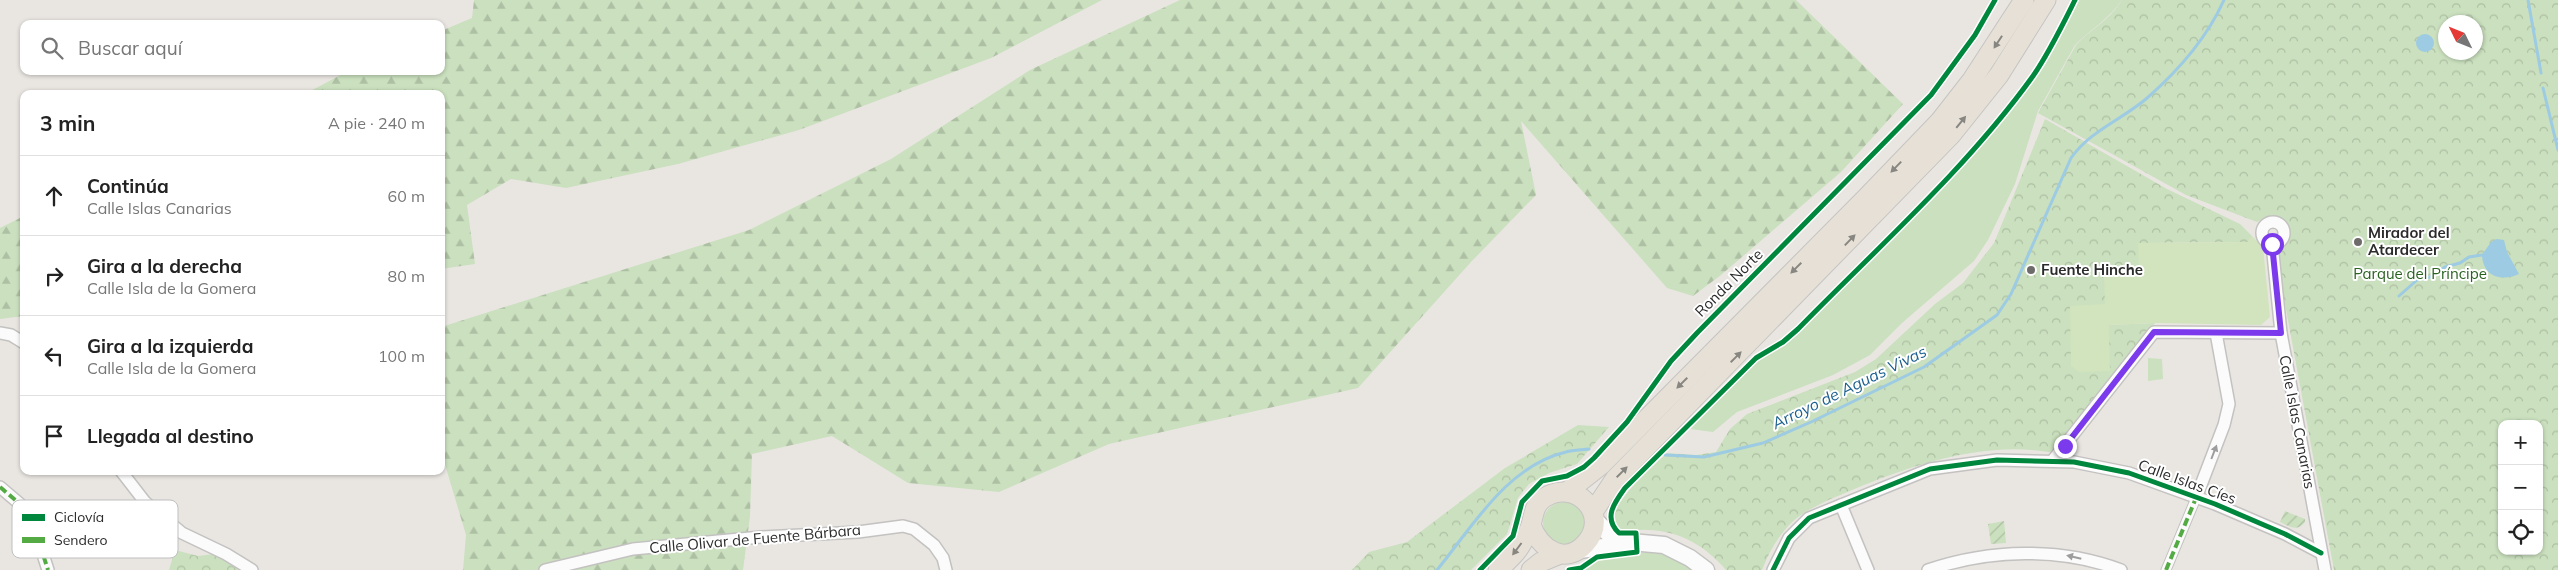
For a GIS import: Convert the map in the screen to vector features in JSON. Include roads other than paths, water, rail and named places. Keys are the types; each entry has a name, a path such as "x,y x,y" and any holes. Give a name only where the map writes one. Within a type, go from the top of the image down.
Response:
{"highway":[{"path":"1568,491 1601,465 1940,121 1972,80 2024,0"},
{"path":"1531,570 1541,562 1560,554 1579,550 1592,536 1595,516 1615,479 1951,135 1999,75 2046,0"},
{"path":"1498,570 1518,549 1531,525 1533,511 1541,499 1554,492 1568,491 1584,498 1595,516"},
{"path":"1531,525 1536,539 1545,548 1560,554"}],"main road":[{"path":"1595,516 1620,541 1664,546 1690,558 1706,570"},
{"path":"1579,550 1636,543"}],"street":[{"name":"Calle Islas Canarias","path":"2272,244 2281,333 2325,570"},
{"path":"2053,460 2154,332 2281,333"},
{"path":"2166,570 2224,425 2229,404 2216,333"},
{"path":"0,334 11,336 20,341"},
{"path":"2065,446 2074,462"},
{"name":"Calle Islas Cíes","path":"1773,570 1789,538 1809,518 1930,469 1997,460 2074,462 2129,474 2196,498 2285,534 2321,553"},
{"path":"124,475 144,500"},
{"path":"0,487 15,500"},
{"path":"1841,505 1868,570"},
{"name":"Calle Olivar de Fuente Bárbara","path":"545,570 633,549 761,537 858,532 903,526 914,529 934,545 943,558 946,570"},
{"path":"178,530 226,554 252,570"},
{"path":"1928,570 1952,562 1990,557 2057,553 2121,570"},
{"path":"44,558 48,570"}],"water":[{"path":"2425,34 2431,37 2434,43 2431,49 2425,52 2419,49 2416,43 2419,37"},
{"path":"2497,239 2504,240 2507,252 2519,274 2506,277 2494,276 2486,268 2482,255 2491,242"}],"waterway":[{"name":"Arroyo de Aguas Vivas","path":"1665,455 1704,457 1763,443 1924,367 1997,315 2011,294 2071,158 2087,140 2146,99 2180,66 2209,28 2224,0"},
{"path":"2528,0 2541,73"},
{"path":"2543,88 2558,150"},
{"path":"2399,296 2417,280 2430,277 2445,267 2460,263 2469,257 2482,255"},
{"name":"Arroyo de Aguas Vivas","path":"1437,570 1493,500 1526,470 1545,459 1569,451 1589,449"}],"place":[{"name":"Mirador del Atardecer","path":"2358,242"},
{"name":"Fuente Hinche","path":"2031,270"}],"park label":[{"name":"Parque del Príncipe","path":"2420,274"}]}
